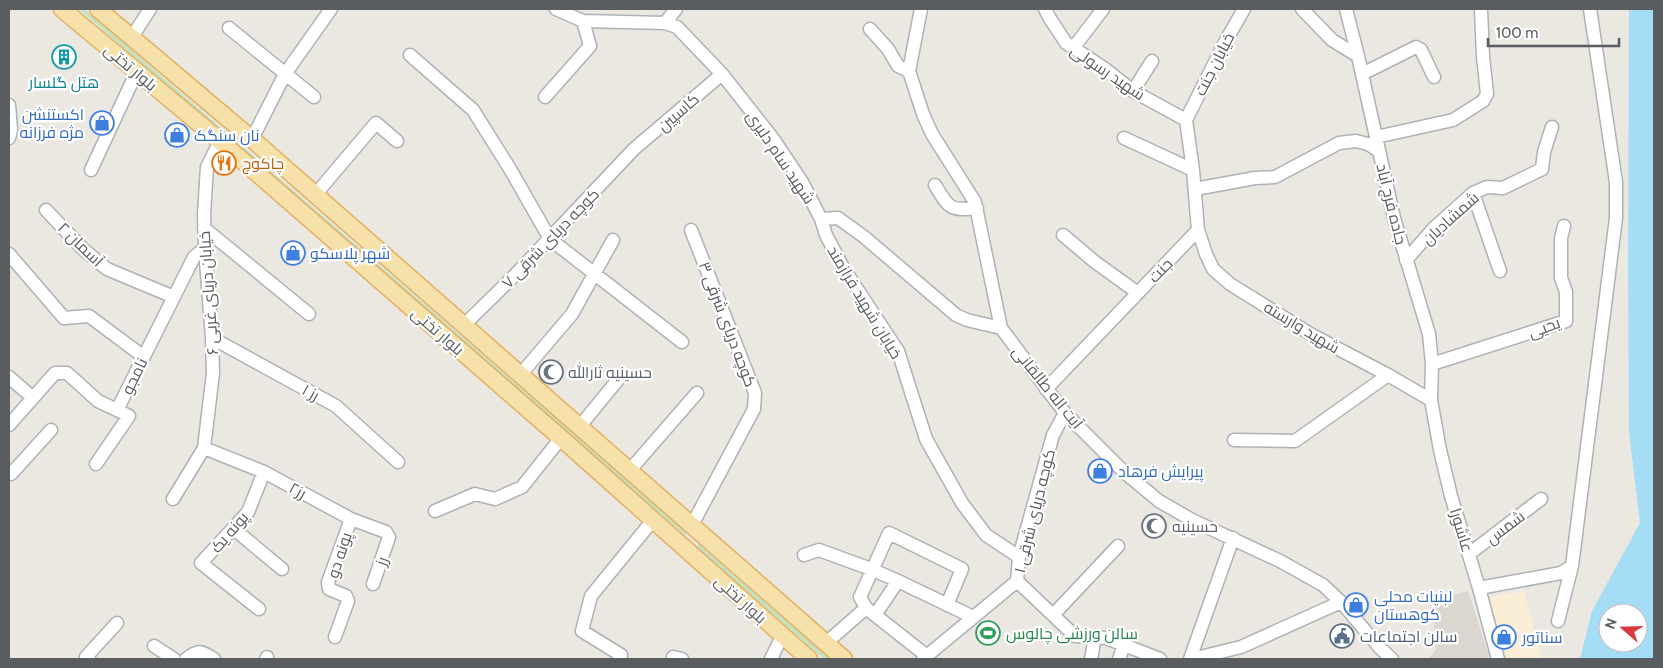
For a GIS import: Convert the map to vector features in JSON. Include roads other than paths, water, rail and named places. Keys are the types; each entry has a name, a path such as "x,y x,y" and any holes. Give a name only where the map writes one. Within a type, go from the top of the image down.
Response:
{"main road":[{"name":"بلوار تختی","path":"62,9 220,141 560,438 809,659"},
{"name":"بلوار تختی","path":"98,9 252,139 844,659"},
{"path":"685,549 696,528"}],"street":[{"path":"132,37 150,9"},
{"path":"252,139 285,74 331,9"},
{"path":"556,9 583,20 665,23 676,9"},
{"name":"آیت اله طالقانی","path":"921,9 909,71 922,114 932,134 975,202 1001,328 1064,413 1124,472 1159,501 1192,520 1280,561 1323,585 1341,602 1379,647 1392,659"},
{"name":"شهید رسولی","path":"1045,9 1066,43 1105,69 1133,91 1186,120"},
{"path":"1074,47 1103,9"},
{"name":"خیابان جنت","path":"1186,120 1224,44 1244,9"},
{"path":"1302,9 1332,40 1358,56"},
{"name":"جاده فرج آباد","path":"1346,9 1394,218 1430,334 1432,364 1431,400"},
{"path":"1376,136 1453,120 1483,101 1487,94 1481,9"},
{"path":"1558,621 1572,566 1616,218 1616,182 1590,9"},
{"path":"545,97 590,46 583,20"},
{"name":"شهید سام دلیری","path":"665,23 677,27 722,74 774,140 802,182 821,218 838,218 956,315 967,320 1001,328"},
{"path":"229,28 314,97"},
{"path":"870,29 888,49 898,66 909,71"},
{"path":"1362,74 1416,47 1421,50 1434,77"},
{"path":"410,55 473,110 510,169 550,239 682,342"},
{"path":"1133,91 1152,61"},
{"path":"91,170 137,71"},
{"name":"کاسپين","path":"634,149 722,74"},
{"path":"9,105 11,130 9,138"},
{"path":"1186,120 1193,170 1198,230"},
{"path":"315,195 376,123 397,141"},
{"name":"شمشادیان","path":"1406,260 1434,228 1473,193 1487,187 1503,188 1542,169 1544,152 1552,127"},
{"path":"1124,138 1193,170"},
{"name":"خیابان دریای غربی ۶","path":"204,448 213,373 204,228 207,167 220,141"},
{"path":"1195,189 1255,178 1275,177 1339,143 1356,141 1368,144 1379,151"},
{"name":"کوچه دریای شرقی ۷","path":"464,325 550,239 634,149"},
{"path":"935,185 947,205 958,210 976,208"},
{"path":"1473,193 1500,271"},
{"name":"آسمان ۲","path":"46,210 84,250 107,269 174,297"},
{"name":"خیابان شهید فرازمند","path":"821,218 826,235 844,269 898,351 926,439 962,503 986,535 1019,557"},
{"name":"یحیی","path":"1432,364 1566,321 1566,292 1561,278 1561,238 1564,226"},
{"path":"204,228 309,314"},
{"name":"کوچه دریای شرقی ۳","path":"691,230 756,393 754,409 696,528"},
{"name":"جنت","path":"1046,390 1198,230"},
{"name":"شهید وارسته","path":"1198,230 1213,269 1230,284 1312,335 1431,400"},
{"path":"1063,236 1138,294"},
{"path":"521,374 572,314 613,240"},
{"name":"نامجو","path":"9,425 55,373 67,373 98,401 117,410 194,257 205,248"},
{"path":"9,254 64,318 90,316 144,358"},
{"name":"رز ۱","path":"212,338 336,406 398,462"},
{"path":"1234,440 1296,441 1388,375"},
{"path":"9,376 33,398"},
{"path":"580,426 621,376"},
{"path":"630,470 697,393"},
{"name":"عاشورا","path":"1431,400 1440,450 1480,588 1498,659"},
{"path":"96,464 129,416 117,410"},
{"name":"کوچه دریای شرقی ۱","path":"925,657 1017,581 1019,557 1052,435 1064,413"},
{"path":"10,474 51,430"},
{"path":"434,511 475,494 495,499 522,487 560,438"},
{"path":"173,499 204,448"},
{"name":"رز۲","path":"204,448 264,472 351,519 386,532 389,537"},
{"name":"پونه یک","path":"259,609 202,563 248,512 264,472"},
{"name":"شمس","path":"1469,554 1541,499"},
{"name":"پونه دو","path":"335,637 348,600 346,596 329,589 328,582 351,519"},
{"path":"619,659 622,655 582,631 584,622 591,596 653,520"},
{"path":"234,528 282,569"},
{"path":"925,657 870,611 860,597 871,569 889,533 962,569 947,605"},
{"name":"رز","path":"373,584 389,537"},
{"path":"1191,659 1233,538"},
{"path":"1053,615 1118,546"},
{"path":"804,555 819,550 871,569 898,580 973,617"},
{"path":"1480,588 1561,573 1572,566"},
{"path":"826,643 870,611 898,580"},
{"path":"1017,581 1075,636 1106,638 1156,659"},
{"path":"1191,659 1241,646 1341,602"},
{"path":"89,659 86,657 117,624"},
{"path":"771,659 782,636"},
{"path":"1092,659 1095,637"},
{"path":"154,646 174,659"},
{"path":"1119,659 1124,646"},
{"path":"186,659 194,652 203,652 214,659"}],"water":[{"path":"1629,9 1654,9 1654,659 1580,659 1592,611 1640,523 1629,432"}],"place":[{"name":"هتل گلسار","path":"64,57"},
{"name":"اکستنشن مژه فرزانه","path":"102,123"},
{"name":"نان سنگک","path":"177,135"},
{"name":"چاکوچ","path":"224,163"},
{"name":"شهر پلاسکو","path":"293,253"},
{"name":"حسینیه ثارالله","path":"551,372"},
{"name":"پیرایش فرهاد","path":"1100,471"},
{"name":"حسینیه","path":"1154,526"},
{"name":"لبنیات محلی کوهستان","path":"1356,605"},
{"name":"سالن ورزشی چالوس","path":"988,633"},
{"name":"سالن اجتماعات","path":"1342,636"},
{"name":"سناتور","path":"1504,637"}]}
